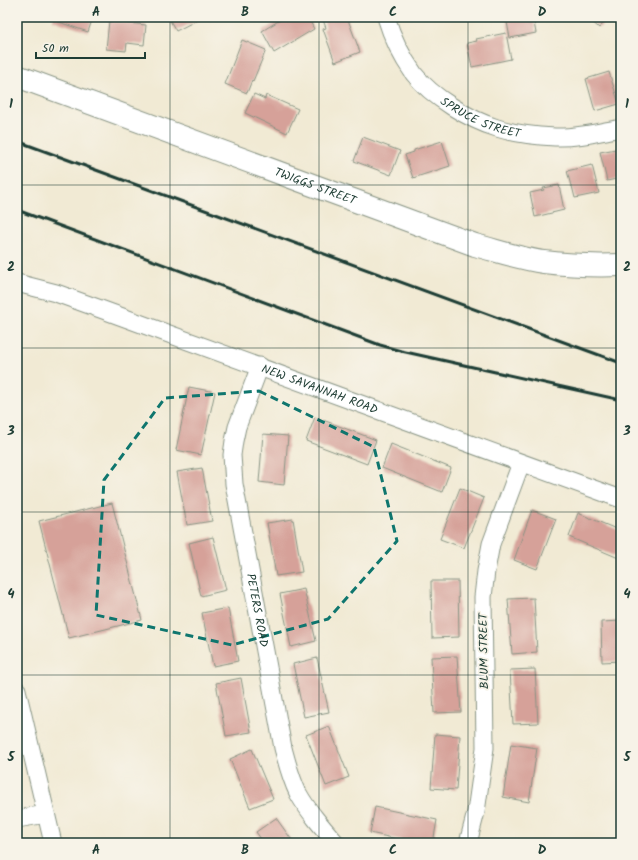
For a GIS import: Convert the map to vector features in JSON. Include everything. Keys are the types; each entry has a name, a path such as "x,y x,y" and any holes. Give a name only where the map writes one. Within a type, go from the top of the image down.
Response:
{"main road":[{"name":"TWIGGS STREET","path":"17,76 475,245 518,257 543,262 580,265 621,265"}],"street":[{"name":"SPRUCE STREET","path":"386,17 396,44 415,75 426,87 467,116 498,129 529,135 556,137 592,134 621,128"},
{"name":"NEW SAVANNAH ROAD","path":"17,283 92,306 260,366 621,499"},
{"name":"PETERS ROAD","path":"260,366 237,427 232,455 234,484 283,748 292,778 303,802 336,843"},
{"name":"BLUM STREET","path":"468,843 476,812 486,748 483,597 486,572 491,544 521,463"},
{"path":"17,690 53,843"},
{"path":"17,819 46,814"}],"highlighted area":[{"path":"259,391 374,447 397,541 328,619 232,645 96,615 104,480 165,398"}],"building":[{"path":"54,17 93,17 88,32 53,20"},
{"path":"168,17 203,17 176,31"},
{"path":"285,17 308,17 314,29 274,53 262,31"},
{"path":"322,17 347,17 360,52 335,62 323,29 326,28"},
{"path":"506,17 533,17 536,33 510,38"},
{"path":"587,17 609,17 599,28"},
{"path":"109,21 146,25 144,45 127,43 126,51 106,49"},
{"path":"506,33 511,59 472,67 467,43 477,41 476,39"},
{"path":"242,40 266,50 247,93 225,84"},
{"path":"609,72 619,104 595,111 586,79"},
{"path":"254,94 265,99 266,95 298,109 287,133 245,113"},
{"path":"363,137 400,151 391,175 354,161"},
{"path":"442,141 450,166 413,178 405,155 414,152 414,150"},
{"path":"621,148 621,178 607,181 600,152"},
{"path":"592,165 599,193 575,198 567,171"},
{"path":"559,185 564,210 535,217 530,193 544,190 543,188"},
{"path":"189,387 215,392 201,455 176,450"},
{"path":"315,417 376,440 367,464 306,441"},
{"path":"263,434 288,436 284,485 259,482"},
{"path":"391,444 451,468 442,492 382,468"},
{"path":"202,468 212,521 187,525 177,472"},
{"path":"460,488 484,498 464,548 440,539"},
{"path":"112,503 142,620 69,638 39,521"},
{"path":"532,510 556,519 537,569 514,560"},
{"path":"578,513 621,531 621,559 569,537"},
{"path":"293,519 302,572 276,576 267,523"},
{"path":"213,537 226,590 201,596 189,543"},
{"path":"431,581 458,581 459,637 432,638"},
{"path":"304,589 316,641 291,647 280,594"},
{"path":"534,598 537,652 512,654 508,599"},
{"path":"228,608 238,661 213,666 202,613"},
{"path":"621,621 621,661 602,662 601,622"},
{"path":"457,656 461,712 434,713 431,657"},
{"path":"317,658 329,712 304,717 293,664"},
{"path":"535,669 538,723 513,724 510,670"},
{"path":"241,678 251,732 226,736 216,683"},
{"path":"329,726 349,777 326,786 306,735"},
{"path":"435,734 460,736 456,790 431,788"},
{"path":"511,744 537,748 529,802 503,797"},
{"path":"252,749 273,799 250,808 230,759"},
{"path":"375,807 437,820 433,843 415,843 370,833"},
{"path":"276,818 294,843 264,843 256,832"}],"railway":[{"path":"17,141 621,363"},
{"path":"17,210 380,345 621,400"}]}
